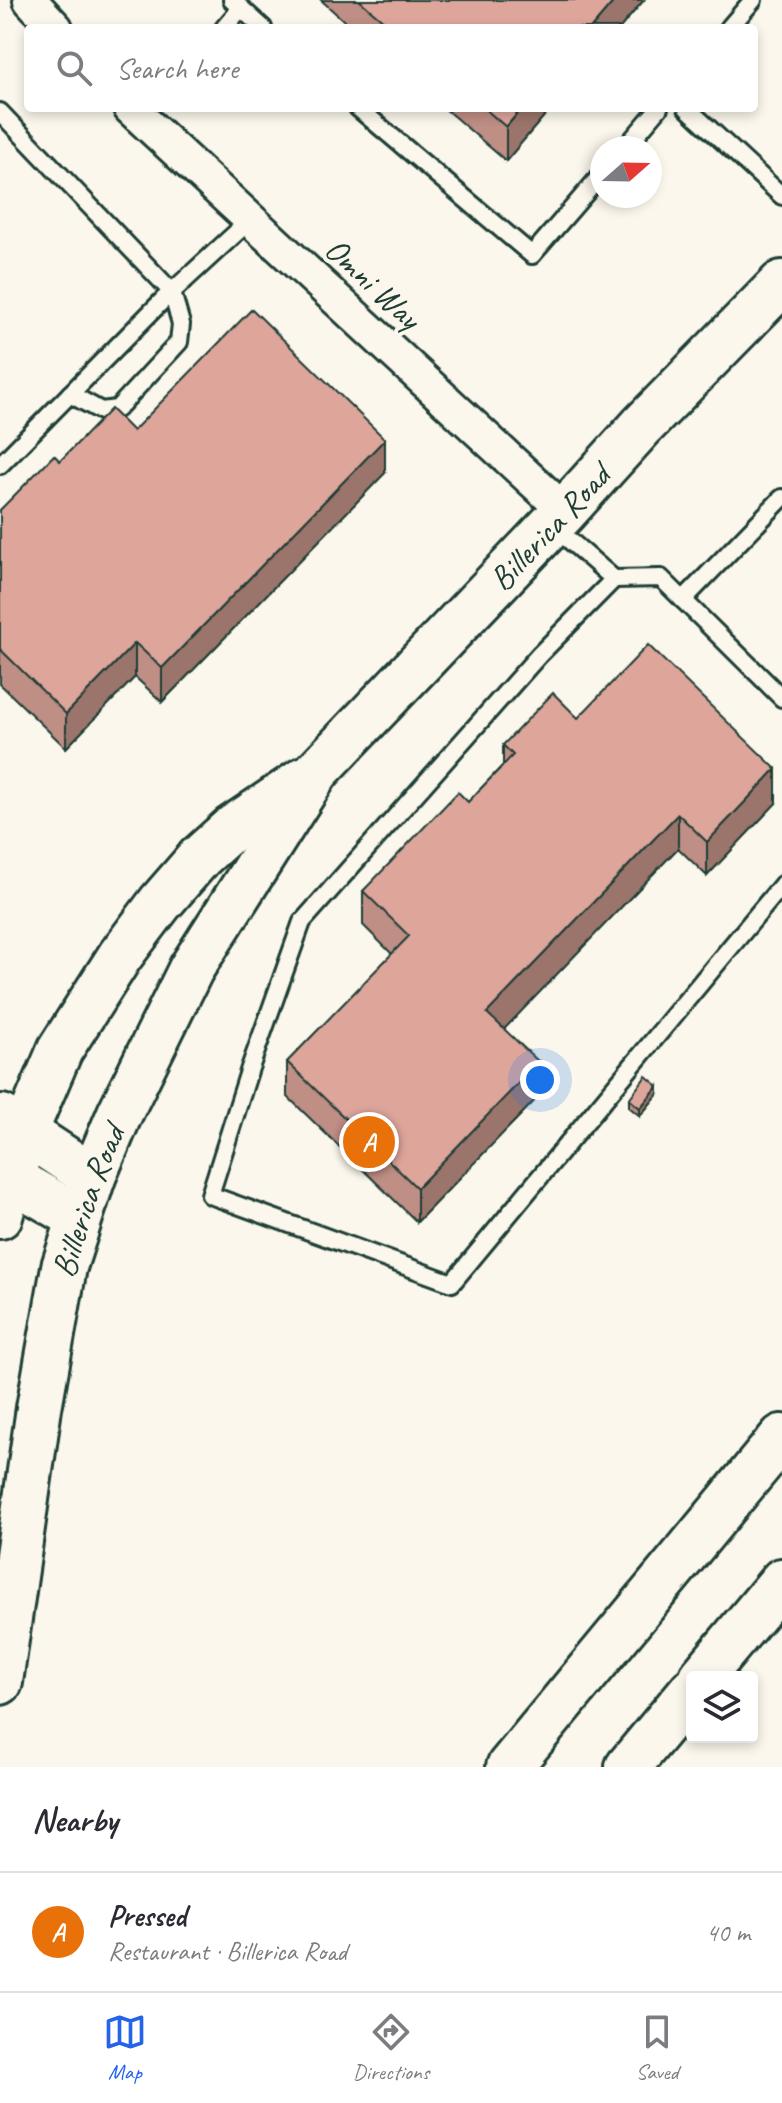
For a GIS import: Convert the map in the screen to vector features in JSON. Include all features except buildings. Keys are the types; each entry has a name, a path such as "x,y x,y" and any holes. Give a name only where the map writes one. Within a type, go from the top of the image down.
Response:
{"main road":[{"name":"Billerica Road","path":"0,1682 51,1329 64,1267 93,1177 142,1064 191,969 317,771 559,518 642,426 782,283"},
{"name":"Billerica Road","path":"4,1189 13,1124 120,956 200,857 231,829 317,771"},
{"path":"13,1124 93,1177"},
{"path":"4,1189 79,1218"},
{"path":"509,1767 782,1437"},
{"path":"707,1671 782,1581"},
{"path":"628,1767 686,1697"}],"street":[{"path":"30,0 52,24"},
{"name":"Omni Way","path":"142,112 559,518"}],"lane":[{"path":"732,24 753,0"},
{"path":"226,24 236,5 258,24"},
{"path":"0,112 172,292 181,324 179,342 117,409 101,411 70,394"},
{"path":"363,112 532,255 590,188"},
{"path":"635,136 656,112"},
{"path":"691,112 782,196"},
{"path":"0,465 172,292 250,220"},
{"path":"683,600 782,498"},
{"path":"559,518 614,579"},
{"path":"782,698 661,578 614,579 539,655 302,922 210,1195 452,1283 782,885"}],"place":[{"name":"Pressed","path":"369,1142"}]}
